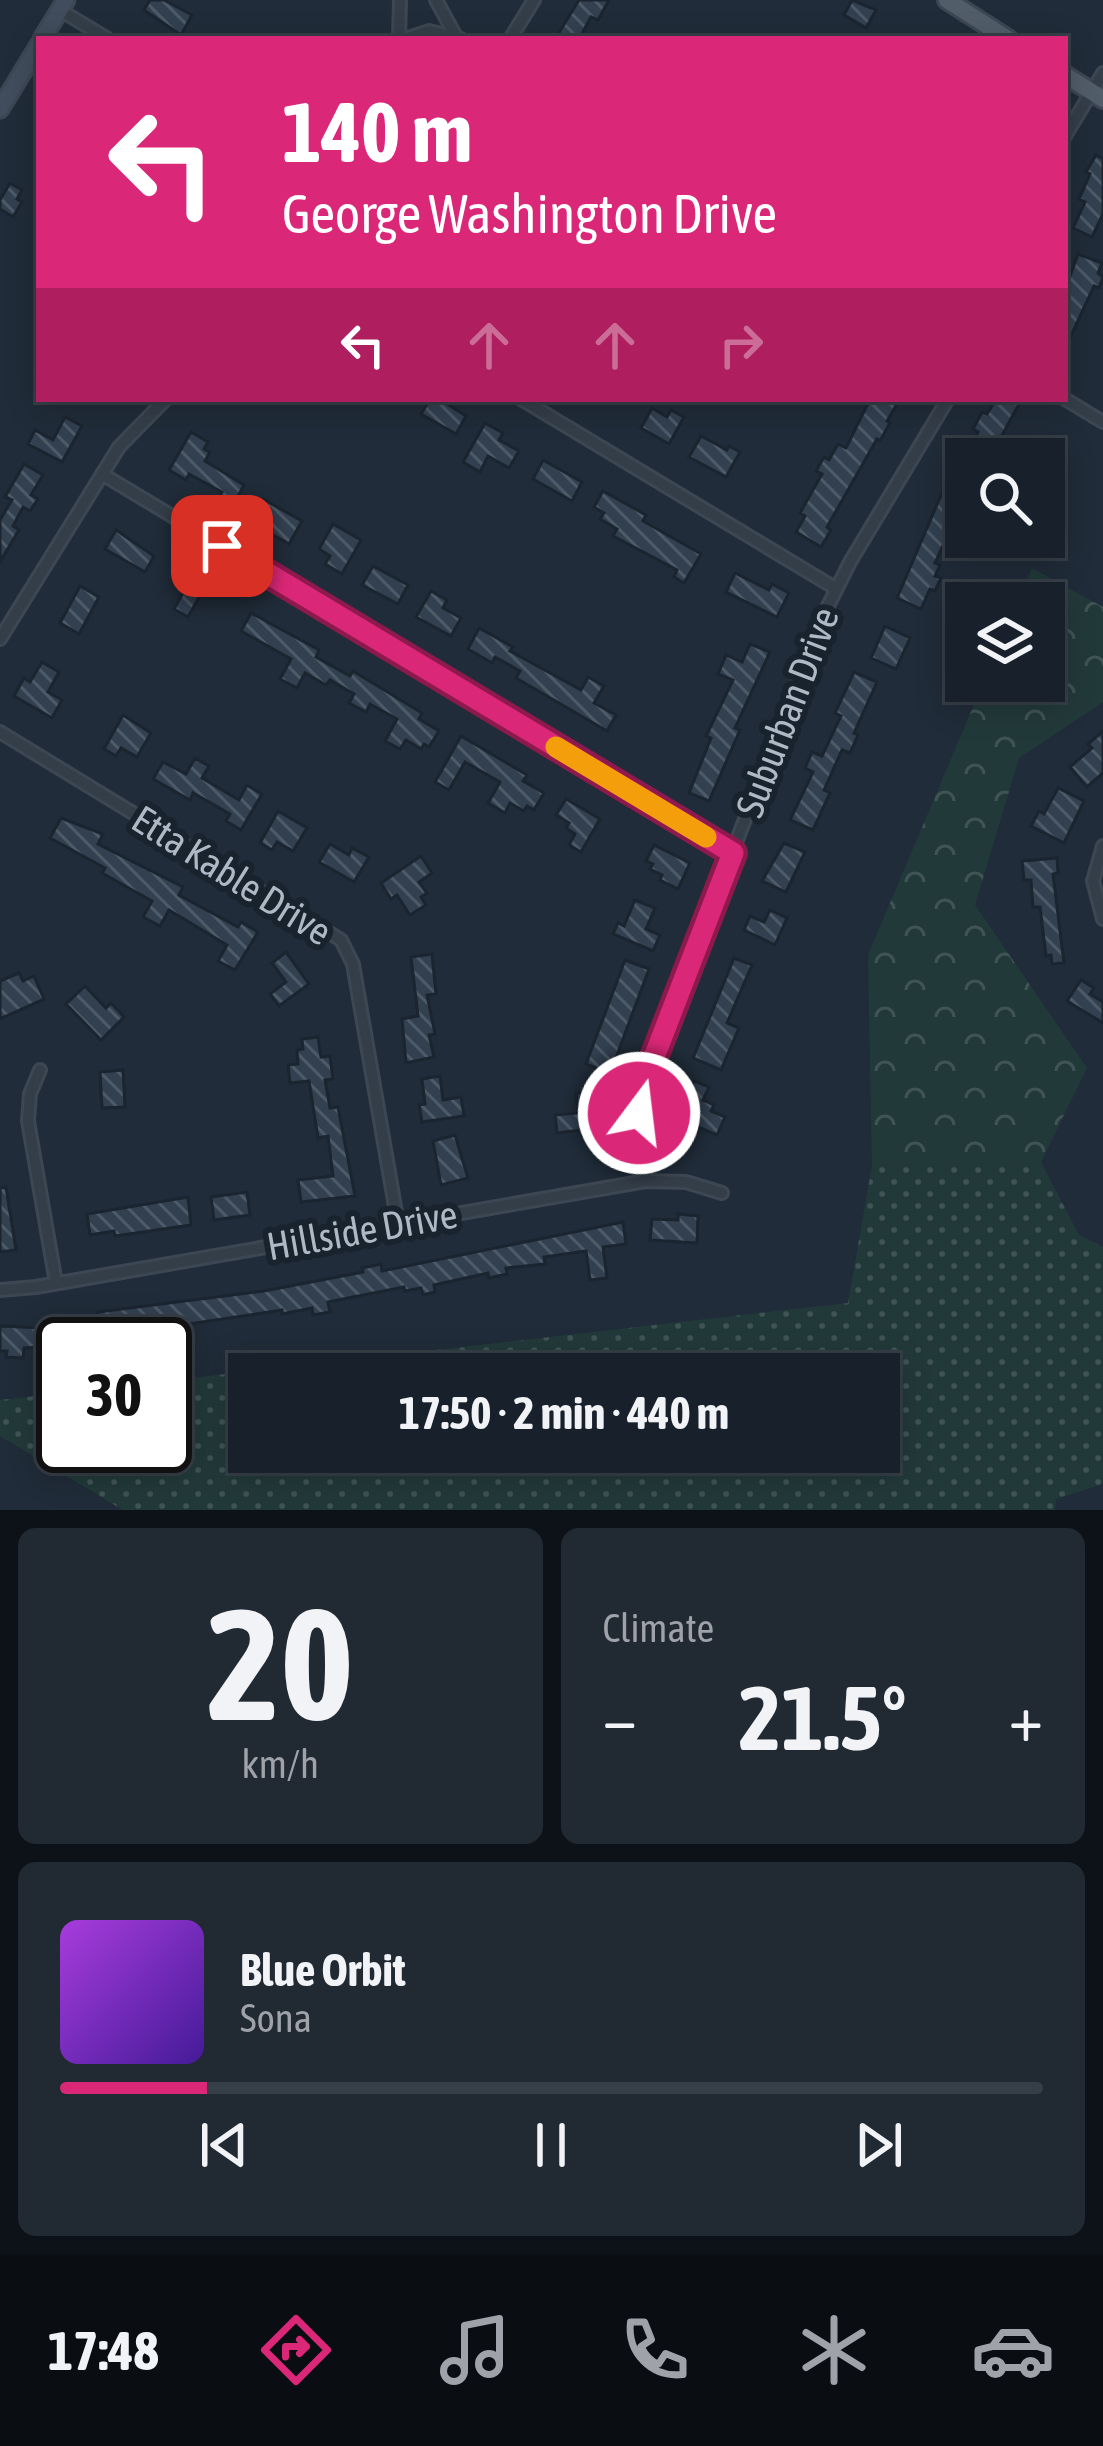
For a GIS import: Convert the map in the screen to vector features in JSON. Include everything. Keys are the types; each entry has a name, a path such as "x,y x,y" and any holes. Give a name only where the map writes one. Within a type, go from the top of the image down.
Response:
{"main road":[{"path":"947,0 1003,36"},
{"path":"1068,77 1097,96"}],"street":[{"path":"400,0 402,36"},
{"path":"436,0 458,36"},
{"path":"512,36 534,0"},
{"path":"45,36 63,5 104,36"},
{"path":"412,36 429,31 449,36"},
{"path":"0,109 36,50"},
{"path":"1068,132 1097,96 1103,73"},
{"path":"1068,401 1103,422"},
{"path":"0,639 102,474 134,428 163,402"},
{"path":"526,402 835,588"},
{"name":"Suburban Drive","path":"646,1181 639,1113 643,1088 835,588 946,402"},
{"path":"102,474 733,853"},
{"name":"Etta Kable Drive","path":"0,732 341,940 352,964 398,1224"},
{"path":"1103,846 1094,881 1103,919"},
{"path":"40,1070 30,1094 28,1120 56,1282"},
{"name":"Hillside Drive","path":"0,1290 646,1181 686,1182 722,1193"}],"green space":[{"path":"1032,568 1057,582 1026,582"},
{"path":"1065,586 1103,607 1103,702 1019,758 975,905 1087,1068 1041,1162 872,1165 868,955 975,702 1065,702"},
{"path":"1041,1162 1079,1235 1103,1247 1103,1484 1056,1499 1055,1510 123,1510 62,1473 192,1473 192,1378 228,1374 228,1473 900,1473 900,1353 410,1353 848,1303 872,1165"},
{"path":"36,1396 36,1458 0,1436 0,1400"}],"building":[{"path":"150,0 164,0 192,15 181,35 144,10"},
{"path":"579,0 609,0 598,20 591,17 581,36 557,36"},
{"path":"852,0 876,10 866,28 844,15"},
{"path":"1096,155 1103,159 1103,214 1092,237 1073,228 1085,202 1079,199 1090,174 1086,172"},
{"path":"10,183 22,190 17,199 22,202 13,217 0,209"},
{"path":"1078,254 1102,263 1099,288 1094,286 1068,342 1068,282"},
{"path":"428,402 444,402 466,416 456,434 421,414"},
{"path":"869,402 898,402 827,527 831,530 821,547 796,532 805,516 800,513 822,474 816,471 824,457 829,460 838,444 846,448"},
{"path":"994,402 1019,404 1000,438 975,438 978,432 973,429 982,412 987,414"},
{"path":"652,408 667,417 671,410 684,417 669,444 641,428"},
{"path":"65,417 82,426 62,462 28,444 35,430 53,440"},
{"path":"485,423 503,433 499,440 519,451 509,468 488,456 480,472 463,462"},
{"path":"191,432 208,442 205,461 244,485 233,506 219,498 222,492 189,474 186,480 169,470"},
{"path":"701,436 740,452 726,477 689,457"},
{"path":"543,460 582,482 572,501 533,479"},
{"path":"24,464 43,475 31,495 38,499 30,511 23,507 13,526 19,530 0,562 0,520 12,500 5,497"},
{"path":"945,486 945,541 935,563 940,565 935,576 941,578 921,609 897,598"},
{"path":"603,491 646,515 643,521 701,554 684,583 674,577 677,570 613,536 617,529 600,519 604,513 594,507"},
{"path":"263,499 302,521 289,544 250,522"},
{"path":"333,524 361,540 342,574 325,564 330,556 319,549"},
{"path":"116,530 154,556 145,572 105,549"},
{"path":"373,566 408,585 398,604 362,585"},
{"path":"735,573 769,590 772,584 789,593 777,617 726,592"},
{"path":"193,575 207,583 188,617 174,609"},
{"path":"80,586 99,597 79,634 60,623"},
{"path":"431,591 447,600 443,608 461,618 451,636 416,617"},
{"path":"251,613 319,650 316,657 350,676 353,671 422,713 419,719 439,731 429,747 424,744 421,749 406,740 400,749 385,741 397,719 370,704 366,712 349,703 354,694 330,680 326,685 305,673 297,688 280,679 291,659 241,631"},
{"path":"885,626 910,638 896,669 871,658"},
{"path":"479,628 581,690 588,677 604,686 594,703 616,715 607,731 516,678 520,671 468,649"},
{"path":"750,644 770,652 709,801 689,793 711,738 706,736 733,680 718,674 726,655 742,662"},
{"path":"42,662 59,672 48,692 62,700 52,718 14,696 24,678 30,682"},
{"path":"854,672 877,682 850,753 842,750 824,790 830,793 813,830 790,820 813,772 805,768 812,752 822,756"},
{"path":"123,715 151,733 137,757 121,748 116,756 104,749"},
{"path":"1103,731 1103,773 1087,787 1070,767"},
{"path":"461,736 527,775 523,781 544,793 534,810 527,806 524,811 510,803 505,813 488,803 500,782 465,762 449,790 435,782"},
{"path":"195,758 209,766 202,778 239,800 247,785 262,794 241,830 226,821 230,814 193,793 190,800 153,779 163,762 186,774"},
{"path":"1058,788 1084,801 1064,843 1031,826 1039,811 1044,814"},
{"path":"566,799 600,819 581,852 569,845 575,834 566,828 569,823 556,815"},
{"path":"278,811 307,828 293,851 277,842 272,850 260,843"},
{"path":"61,818 103,834 98,844 183,887 179,895 238,927 241,922 258,932 235,970 218,961 227,945 169,910 160,926 143,917 152,901 50,838"},
{"path":"784,843 805,852 786,892 762,881"},
{"path":"330,844 349,855 352,848 369,857 354,882 319,862"},
{"path":"654,845 690,863 678,889 650,869 653,864 646,861"},
{"path":"421,856 432,873 419,882 427,893 421,897 426,905 410,915 397,895 391,899 381,883"},
{"path":"1057,858 1058,873 1053,874 1064,963 1052,964 1051,955 1046,956 1040,907 1033,907 1031,880 1024,880 1022,861"},
{"path":"635,900 655,908 646,929 660,935 653,951 613,934 618,923 624,926"},
{"path":"770,910 787,918 775,945 744,930 750,916 764,922"},
{"path":"286,952 309,984 279,1006 270,994 286,982 272,963"},
{"path":"432,954 436,994 427,995 434,1057 406,1063 402,1019 418,1016 411,957"},
{"path":"734,958 752,965 727,1023 739,1028 721,1070 693,1058"},
{"path":"625,960 649,969 610,1074 586,1064"},
{"path":"19,973 23,981 34,976 44,999 0,1019 0,981"},
{"path":"1081,980 1103,1002 1103,1023 1067,1001"},
{"path":"85,986 106,1008 111,1003 124,1017 101,1040 66,1004"},
{"path":"318,1037 321,1057 330,1056 333,1079 325,1080 330,1108 338,1107 355,1196 301,1202 298,1180 333,1176 328,1136 318,1138 309,1081 290,1083 288,1065 298,1064 302,1039"},
{"path":"123,1070 125,1107 102,1108 100,1072"},
{"path":"440,1076 443,1100 461,1097 464,1116 422,1122 422,1079"},
{"path":"694,1081 709,1087 703,1100 714,1105 711,1111 725,1117 717,1135 678,1118"},
{"path":"594,1091 599,1134 557,1133 555,1115 578,1113 576,1093"},
{"path":"455,1135 468,1178 441,1185 433,1141"},
{"path":"6,1187 16,1250 0,1252 0,1188"},
{"path":"247,1192 250,1215 214,1220 211,1197"},
{"path":"188,1197 191,1225 90,1235 87,1214"},
{"path":"678,1214 698,1216 697,1243 650,1240 652,1219 678,1220"},
{"path":"623,1222 626,1244 603,1247 607,1278 590,1280 586,1251 544,1257 545,1264 506,1268 507,1274 489,1278 488,1273 434,1285 435,1292 423,1295 421,1288 405,1291 404,1287 328,1302 330,1312 313,1315 312,1308 282,1314 282,1310 192,1324 192,1317 98,1317 98,1312 264,1291 363,1272 362,1268 381,1264 382,1271"},
{"path":"0,1326 36,1328 36,1347 24,1348 23,1358 6,1357 7,1351 0,1351"}],"slow traffic":[{"path":"556,747 706,837"}],"route":[{"path":"222,546 733,853 646,1078 639,1113"}]}
